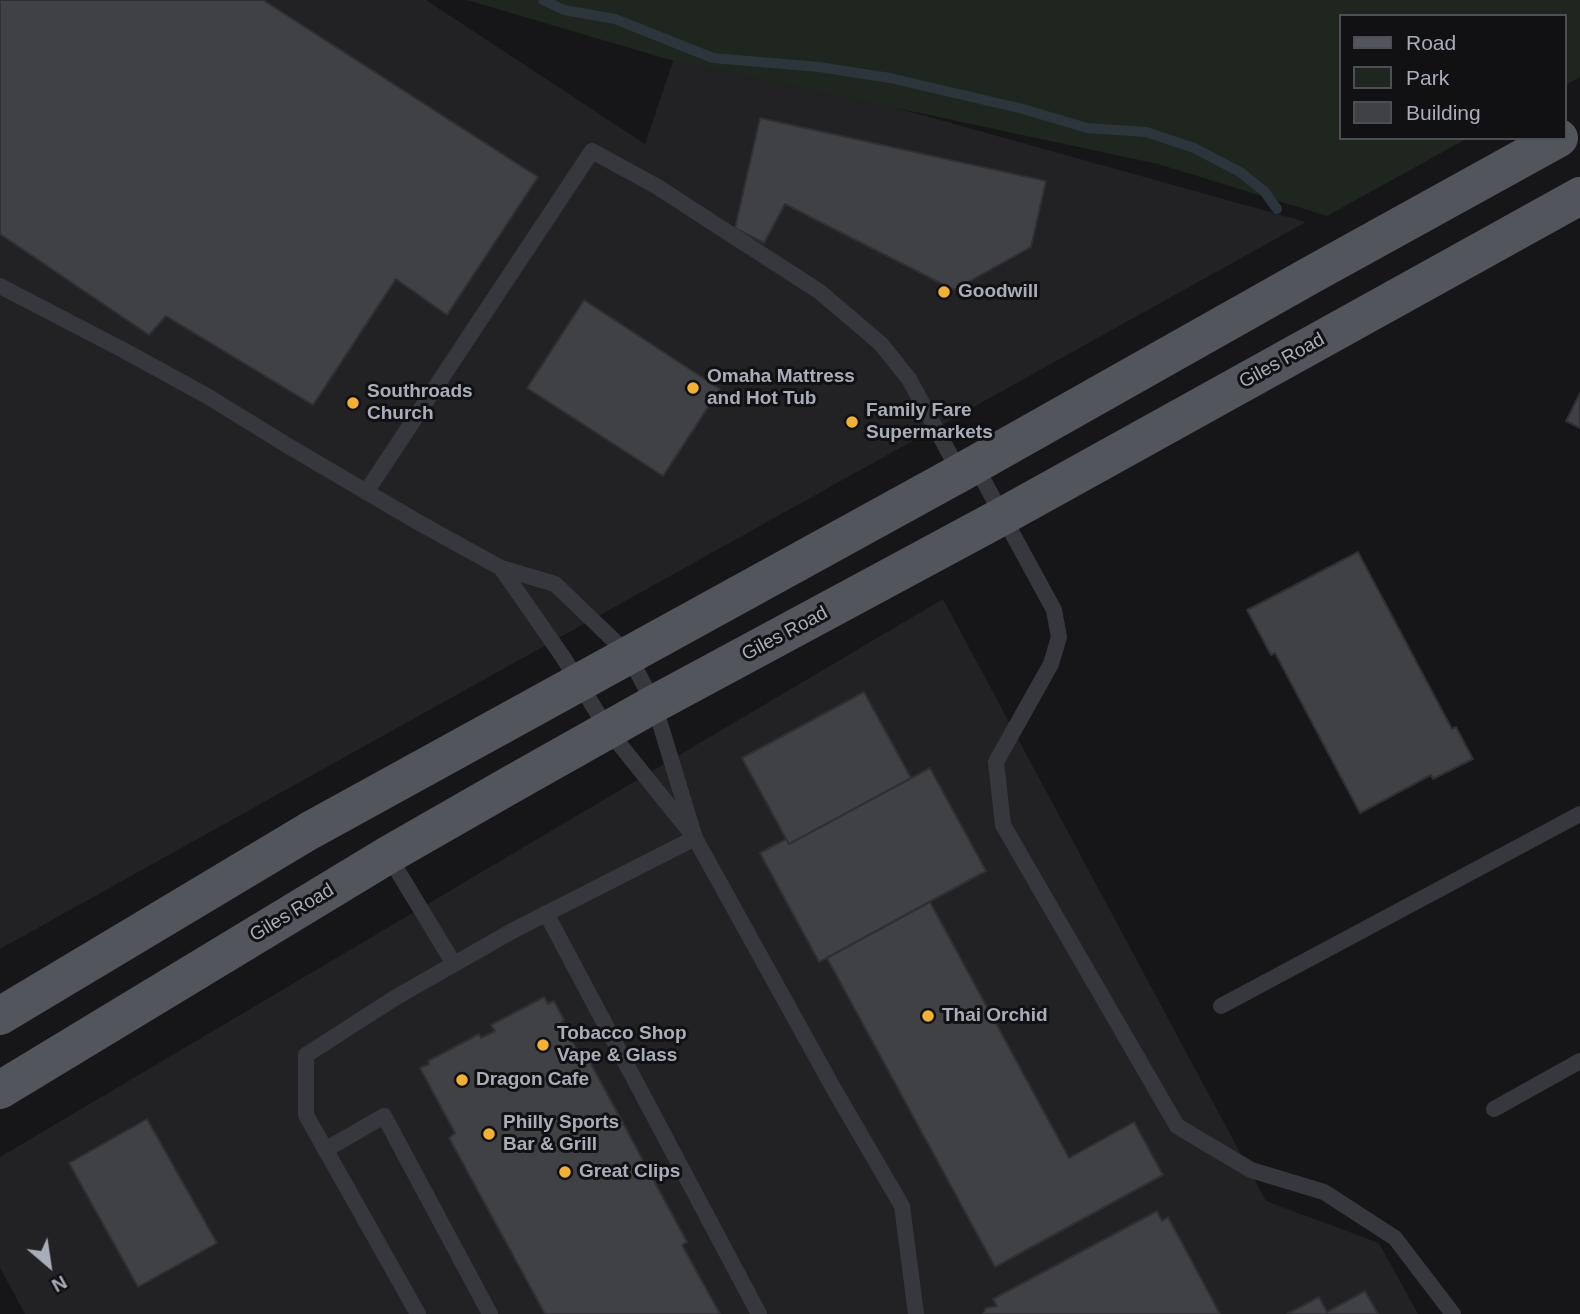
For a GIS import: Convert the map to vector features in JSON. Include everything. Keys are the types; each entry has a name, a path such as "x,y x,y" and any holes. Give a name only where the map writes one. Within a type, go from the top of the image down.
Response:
{"main road":[{"path":"0,1016 309,831 967,469 1555,140"},
{"name":"Giles Road","path":"0,1090 388,855 608,730 1003,516 1580,196"}],"lane":[{"path":"366,492 592,151 656,186 820,292 881,344 909,379 967,469 1003,516 1054,610 1059,637 1051,664 996,762 1003,825 1177,1126 1251,1170 1324,1192 1395,1238 1453,1314"},
{"path":"0,286 207,396 366,492 501,568 555,584 628,654 654,704 695,838"},
{"path":"501,568 563,657 608,730 695,838 902,1206 916,1314"},
{"path":"1221,1006 1580,814"},
{"path":"418,1314 306,1115 306,1055 454,964 546,913 695,838"},
{"path":"388,855 454,964"},
{"path":"546,913 759,1314"},
{"path":"1494,1110 1580,1061"},
{"path":"326,1150 384,1116 489,1314"}],"shaded area":[{"path":"0,0 426,0 645,144 678,47 1306,222 0,949"},
{"path":"943,599 1266,1201 1379,1243 1418,1314 25,1314 0,1268 0,1157"}],"green space":[{"path":"467,0 1580,0 1580,77 1566,85 1566,14 1338,14 1338,140 1464,140 1327,216 1158,164 667,59"}],"building":[{"path":"0,0 263,0 538,177 447,315 396,279 313,405 166,316 149,335 0,234"},
{"path":"760,118 1046,181 1031,247 954,290 785,204 764,243 735,228"},
{"path":"584,300 720,389 663,476 527,388"},
{"path":"1580,393 1580,428 1566,421"},
{"path":"1358,552 1452,729 1456,727 1473,759 1433,779 1431,775 1360,813 1275,653 1271,655 1247,610"},
{"path":"864,692 911,778 789,844 742,758"},
{"path":"930,768 986,871 819,962 760,853 786,839 789,844"},
{"path":"930,902 1069,1158 1134,1122 1163,1175 995,1267 827,958"},
{"path":"544,997 548,1004 554,1001 584,1063 589,1060 687,1242 682,1245 720,1314 545,1314 449,1138 455,1133 420,1068 479,1034 481,1038 495,1031 491,1025"},
{"path":"147,1119 217,1243 138,1287 69,1163"},
{"path":"1157,1211 1162,1221 1168,1217 1220,1314 983,1314 986,1308 997,1306 993,1299"},
{"path":"1365,1291 1378,1314 1287,1314 1319,1297 1327,1312"}],"waterway":[{"path":"543,0 564,10 615,19 713,58 819,67 890,78 1023,109 1087,128 1146,132 1194,148 1240,172 1264,191 1277,209"}],"place":[{"name":"Goodwill","path":"944,292"},
{"name":"Omaha Mattress and Hot Tub","path":"693,388"},
{"name":"Southroads Church","path":"353,403"},
{"name":"Family Fare Supermarkets","path":"852,422"},
{"name":"Thai Orchid","path":"928,1016"},
{"name":"Tobacco Shop Vape & Glass","path":"543,1045"},
{"name":"Dragon Cafe","path":"462,1080"},
{"name":"Philly Sports Bar & Grill","path":"489,1134"},
{"name":"Great Clips","path":"565,1172"}]}
